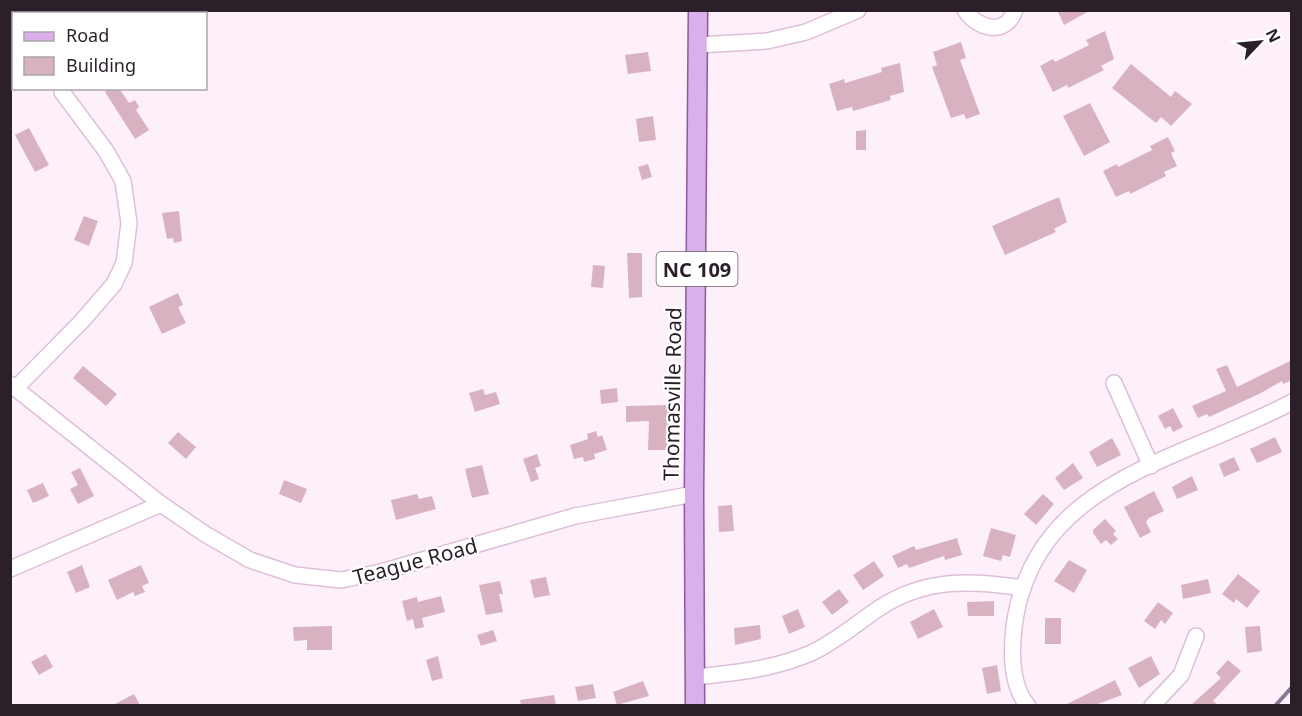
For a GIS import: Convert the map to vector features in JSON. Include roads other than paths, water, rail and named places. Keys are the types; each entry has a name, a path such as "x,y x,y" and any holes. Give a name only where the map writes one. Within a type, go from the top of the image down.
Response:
{"main road":[{"name":"Thomasville Road","path":"695,705 693,494 698,10"}],"street":[{"path":"698,45 767,41 806,32 858,10"},
{"path":"951,10 968,16 982,27 994,28 1005,24 1015,10"},
{"path":"13,386 89,314 114,284 124,263 129,223 123,181 106,151 62,92"},
{"path":"1114,383 1151,466"},
{"name":"Teague Road","path":"13,386 161,504 250,560 295,575 341,580 381,572 575,516 693,494"},
{"path":"1028,705 1019,696 1013,650 1017,612 1023,588 1038,554 1066,517 1095,494 1151,466 1290,407"},
{"path":"10,569 161,504"},
{"path":"695,677 742,672 800,657 826,645 893,600 926,587 960,581 982,581 1023,588"},
{"path":"1152,705 1181,675 1196,636"}],"waterway":[{"path":"1275,706 1292,687"}]}
